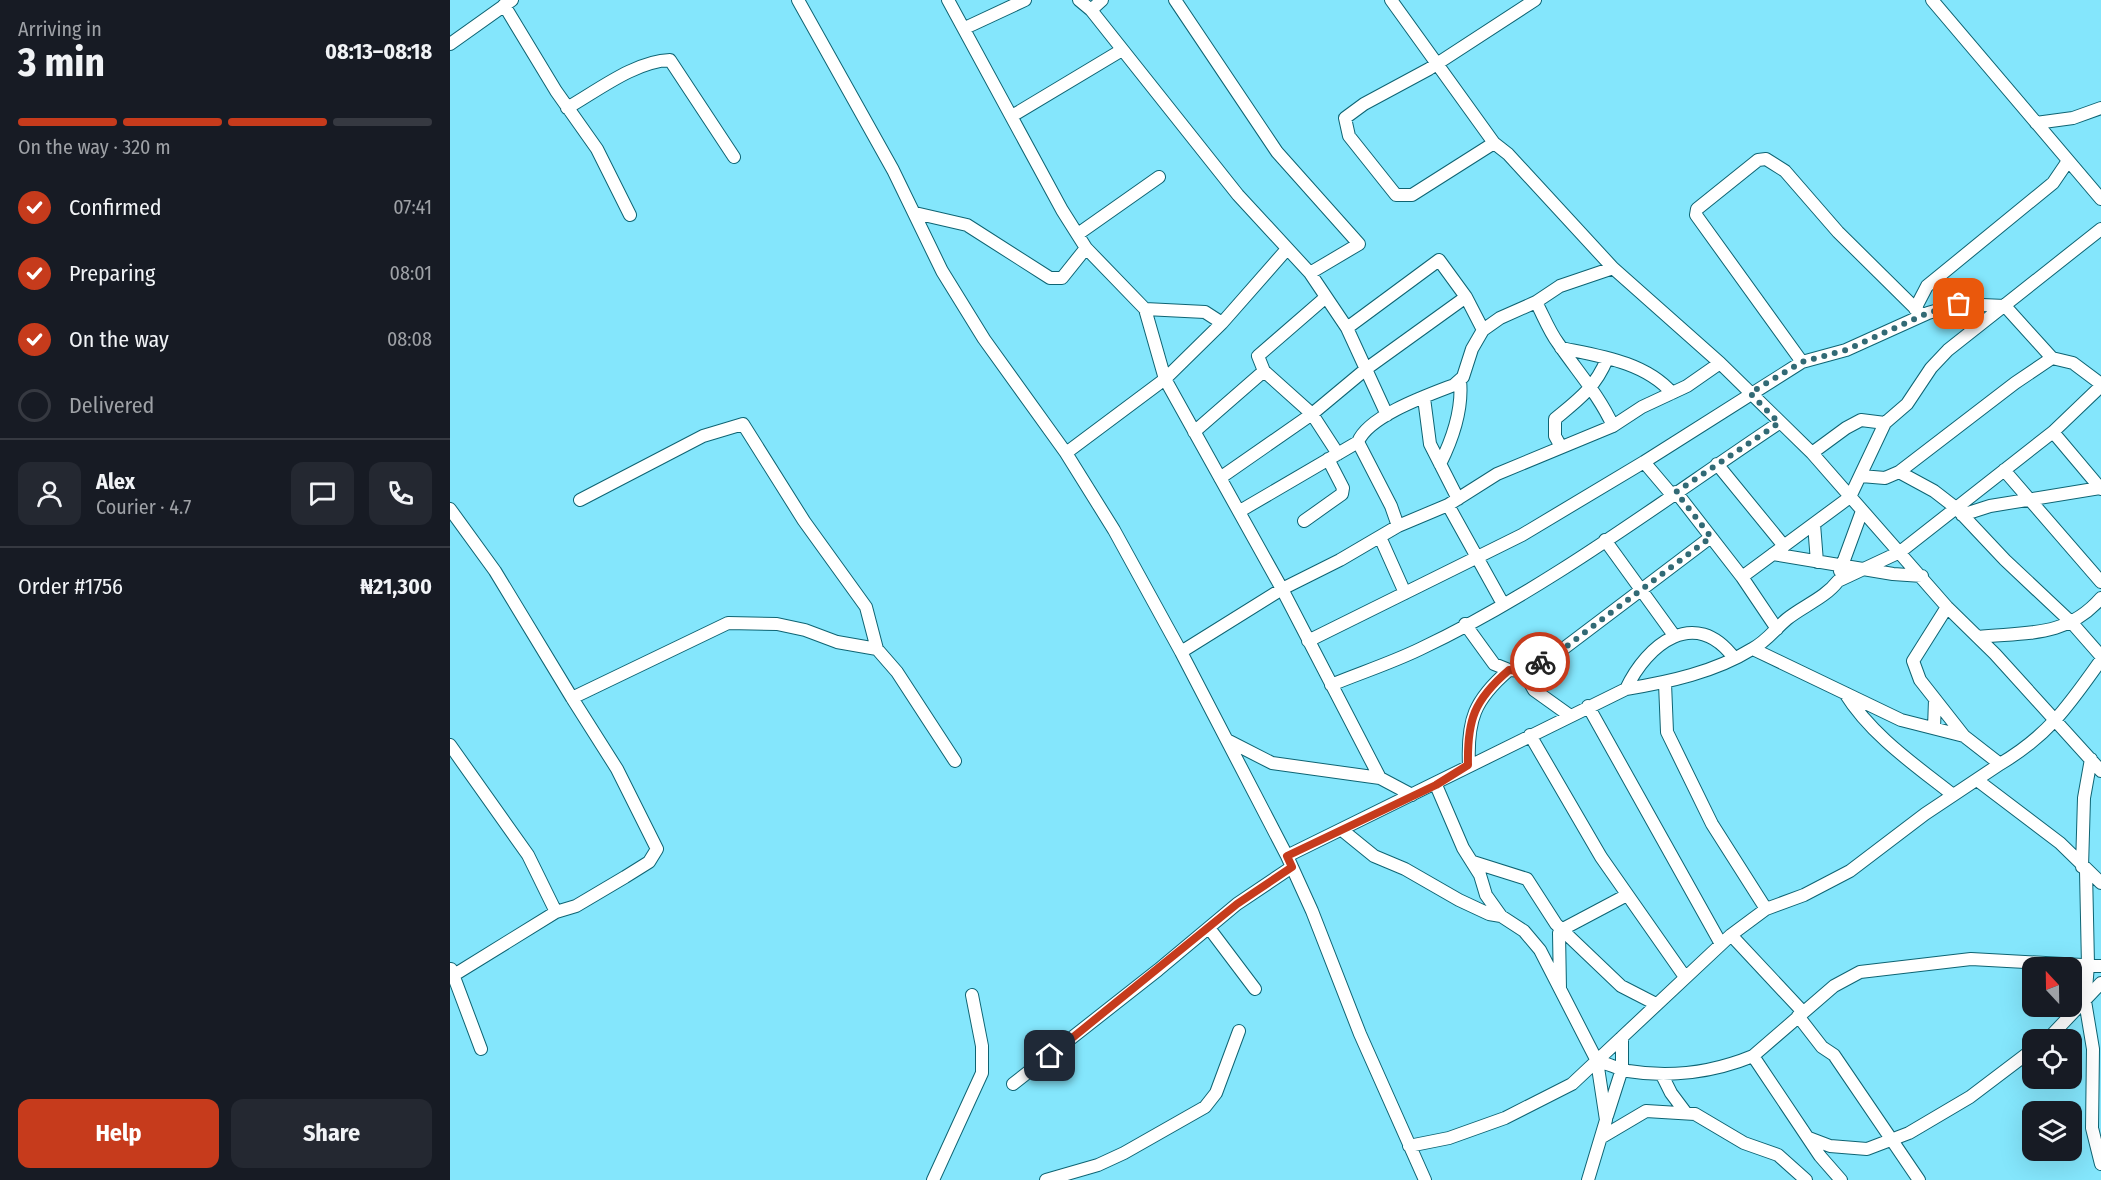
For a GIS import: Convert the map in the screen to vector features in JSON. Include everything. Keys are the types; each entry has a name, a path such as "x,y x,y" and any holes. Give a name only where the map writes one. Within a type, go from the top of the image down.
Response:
{"street":[{"path":"798,0 915,213 942,271 984,339 1066,453 1113,530 1181,652 1290,861 1359,1034 1425,1180"},
{"path":"948,0 1086,248 1145,309 1165,379 1240,511 1380,778"},
{"path":"964,28 1025,0"},
{"path":"1080,0 1091,10 1238,195 1310,273 1347,328 1387,415"},
{"path":"1091,10 1102,0"},
{"path":"1176,0 1277,152 1359,244 1310,273"},
{"path":"1391,0 1494,143 1508,154 1613,268 1719,363 1812,453 1947,607 2058,721 2101,771"},
{"path":"1494,143 1412,195 1396,195 1349,136 1345,118 1364,104 1411,80 1535,0"},
{"path":"1932,0 2101,199"},
{"path":"450,44 508,3 567,108 597,149 630,215"},
{"path":"1012,116 1122,50"},
{"path":"567,108 658,60 670,60 734,157"},
{"path":"2036,123 2073,118 2101,108"},
{"path":"1802,362 1696,215 1696,209 1758,160 1766,159 1785,171 1838,232 1918,312"},
{"path":"1918,312 1927,286 2053,183 2068,160"},
{"path":"1078,234 1160,177"},
{"path":"915,213 968,225 1050,278 1062,278 1086,248"},
{"path":"1742,577 1850,497 1885,423 1907,404 1931,368 1948,350 2101,229"},
{"path":"1066,453 1165,379 1222,323 1287,249"},
{"path":"1347,328 1439,260 1466,297 1483,330"},
{"path":"1440,464 1449,446 1457,418 1461,396 1460,380 1483,330 1500,318 1536,302 1560,286 1613,268"},
{"path":"1304,520 1342,494 1343,488 1333,457 1312,414 1264,371 1258,356 1326,297"},
{"path":"1220,478 1312,414 1366,369 1466,297"},
{"path":"1536,302 1561,348 1600,398 1613,426"},
{"path":"1013,1084 1290,861 1342,830 1436,785 1468,765 1588,706 1626,689 1665,683 1753,649 1839,581 1900,552 1959,512 2004,470 2053,432 2101,385 2073,363 2052,358 2005,306 1959,304 1918,312 1846,350 1802,362 1644,462 1522,535 1308,641"},
{"path":"1145,309 1204,312 1222,323"},
{"path":"1561,348 1648,371 1662,381 1672,393"},
{"path":"1861,477 1885,478 1899,472 2014,383 2052,358"},
{"path":"1560,447 1555,436 1555,419 1575,405 1590,387 1607,359"},
{"path":"1181,652 1282,589 1340,560 1398,526 1453,502 1497,474 1613,426 1719,363"},
{"path":"1194,432 1264,371"},
{"path":"1240,511 1358,442 1362,433 1387,415 1460,380"},
{"path":"1424,398 1430,444 1477,557 1503,604"},
{"path":"1812,453 1861,420 1885,423"},
{"path":"1331,685 1420,649 1503,604 1605,540 1779,423"},
{"path":"580,500 703,436 743,424 804,521 866,607 877,649 897,672 954,761"},
{"path":"1959,512 2101,489 2053,432"},
{"path":"1358,442 1391,506 1398,526"},
{"path":"1644,462 1711,537 1742,577 1777,629"},
{"path":"1718,464 1784,546"},
{"path":"2004,470 2101,582"},
{"path":"1409,1146 1449,1138 1505,1118 1572,1084 1731,935 1766,909 1804,895 1850,871 1953,795 2017,754 2058,721 2101,658 2072,623 2005,560 1959,512 1934,491 1899,472"},
{"path":"450,508 495,571 617,769 657,849 649,862 625,878 576,906 556,912 452,971 481,1049"},
{"path":"1839,581 1841,565 1862,512"},
{"path":"1814,524 1817,562"},
{"path":"1380,537 1405,593"},
{"path":"1465,624 1494,664 1509,670 1523,671 1559,652 1711,537"},
{"path":"1605,540 1673,634"},
{"path":"1773,554 1922,576"},
{"path":"1978,637 2054,630 2072,623 2101,598"},
{"path":"1947,607 1913,661 1920,680 1964,736 2000,764"},
{"path":"572,698 728,623 777,624 805,630 837,642 877,649"},
{"path":"1626,689 1634,671 1673,634 1689,632 1713,638 1734,658"},
{"path":"1753,649 1901,720 1964,736"},
{"path":"1468,765 1471,718 1486,689 1509,670"},
{"path":"1523,671 1534,690 1569,715"},
{"path":"1665,683 1667,732 1712,824 1766,909"},
{"path":"1844,692 1855,710 1895,749 1953,795"},
{"path":"1934,728 1935,700"},
{"path":"1588,706 1721,944"},
{"path":"1530,735 1601,857 1685,977"},
{"path":"1227,740 1272,763 1380,778 1412,795"},
{"path":"450,745 528,855 556,912"},
{"path":"2091,759 2084,798 2088,965 2085,1001 2093,1049 2092,1128 2101,1164"},
{"path":"1977,780 2060,843 2084,869 2101,883"},
{"path":"1436,785 1463,848 1473,862 1486,895 1501,916 1524,931 1540,950 1597,1061 1606,1119"},
{"path":"1342,830 1374,856 1405,869 1459,900 1489,914 1501,916"},
{"path":"1473,862 1527,879 1562,930 1621,986 1656,1004"},
{"path":"1560,990 1559,933 1627,895"},
{"path":"1209,928 1255,989"},
{"path":"1731,935 1801,1014 1822,1047 1834,1055 1894,1139 1919,1180"},
{"path":"1597,1061 1622,1069 1662,1075 1729,1065 1753,1056 1834,986 1860,972 1971,959 2101,966"},
{"path":"2058,1029 2101,983"},
{"path":"933,1180 982,1073 981,1046 972,995"},
{"path":"1046,1180 1098,1165 1124,1153 1205,1107 1216,1093 1239,1032"},
{"path":"1588,1180 1622,1069 1622,1037"},
{"path":"1753,1056 1808,1137 1841,1180"},
{"path":"1808,1137 1830,1146 1867,1149 1894,1139 1939,1118 2022,1057"},
{"path":"1662,1075 1671,1093 1686,1113"},
{"path":"1602,1137 1646,1111 1695,1114 1744,1143 1778,1155 1806,1180"}],"way so far":[{"path":"1540,662 1559,652 1711,537 1676,492 1779,423 1750,393 1802,362 1846,350 1928,313 1959,304"}],"route":[{"path":"1050,1056 1237,904 1292,867 1287,856 1436,785 1468,765 1471,718 1486,689 1509,670 1523,671 1540,662"}]}
